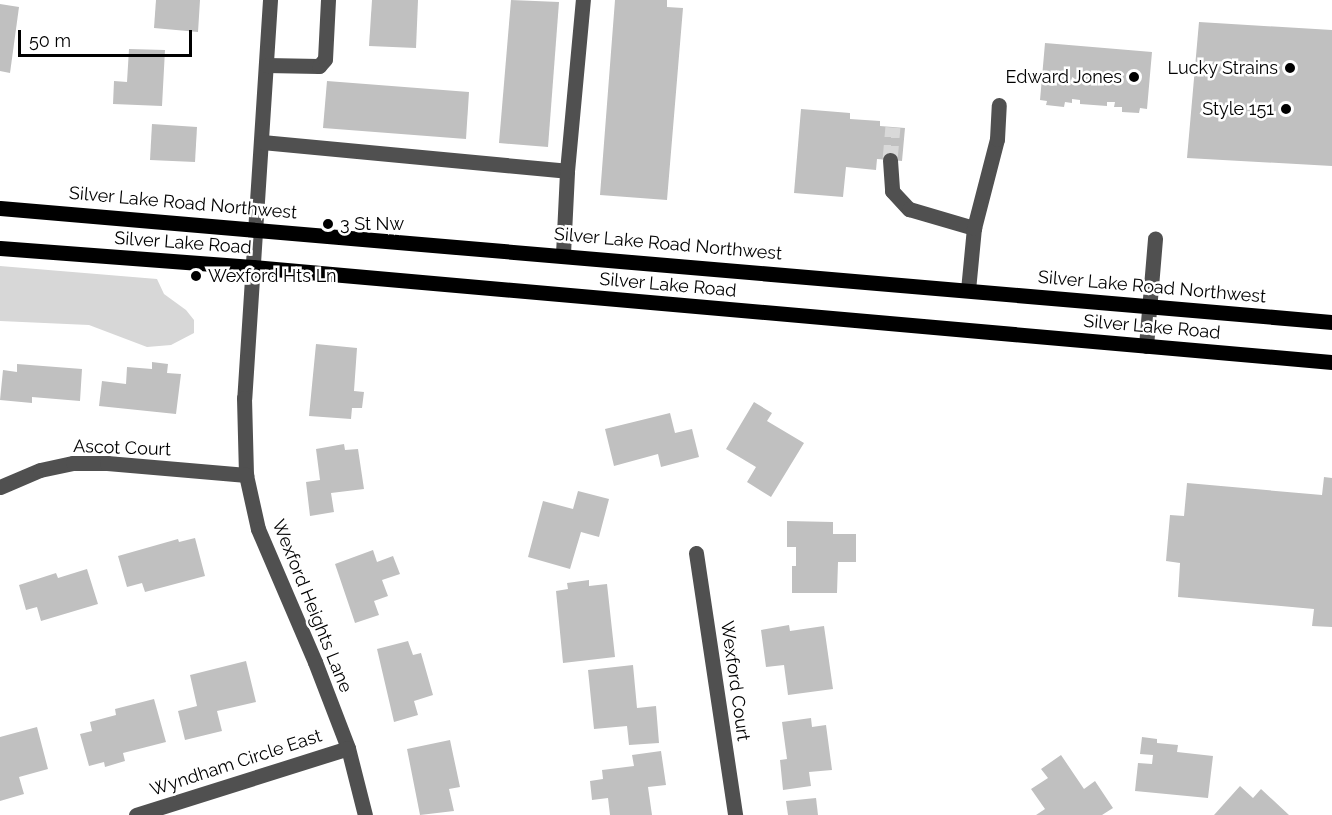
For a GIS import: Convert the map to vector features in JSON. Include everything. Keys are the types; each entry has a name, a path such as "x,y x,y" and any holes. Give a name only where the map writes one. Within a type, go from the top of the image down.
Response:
{"main road":[{"name":"Silver Lake Road Northwest","path":"0,208 562,254 1332,322"},
{"name":"Silver Lake Road","path":"0,248 252,267 1332,362"}],"street":[{"name":"Wexford Heights Lane","path":"270,0 243,419 246,475 258,529 315,662 348,748 365,815"},
{"path":"266,65 319,66 325,59 328,0"},
{"path":"562,254 567,171 583,0"},
{"path":"968,290 974,228 997,139 999,105"},
{"path":"262,142 567,171"},
{"path":"890,160 892,191 909,209 974,228"},
{"path":"1146,346 1155,238"},
{"name":"Ascot Court","path":"0,487 40,470 73,463 107,463 246,475"},
{"name":"Wexford Court","path":"696,553 735,815"},
{"name":"Wyndham Circle East","path":"136,815 348,748"}],"shaded area":[{"path":"0,266 157,279 164,294 186,310 194,320 194,333 171,345 147,347 89,325 0,321"}],"building":[{"path":"156,0 200,0 198,32 154,28"},
{"path":"372,0 418,0 416,48 369,46"},
{"path":"511,0 559,2 548,147 499,143"},
{"path":"615,0 667,0 667,7 683,8 667,200 600,195"},
{"path":"0,4 19,7 10,73 0,71"},
{"path":"1199,22 1332,30 1332,166 1187,158"},
{"path":"1045,43 1152,52 1147,109 1140,108 1139,113 1122,112 1122,107 1114,107 1115,102 1107,102 1107,106 1080,104 1080,100 1072,99 1072,103 1065,102 1064,107 1046,105 1047,101 1040,100"},
{"path":"129,49 165,50 162,106 113,104 114,81 127,82"},
{"path":"327,81 469,92 466,139 323,128"},
{"path":"801,109 850,113 850,119 880,121 880,126 905,128 902,161 877,159 876,170 846,167 843,197 794,193"},
{"path":"152,124 197,127 195,162 150,160"},
{"path":"316,344 357,348 354,391 364,392 362,408 352,408 351,419 309,416"},
{"path":"152,362 168,364 167,373 181,374 176,414 99,406 102,381 126,384 127,367 152,369"},
{"path":"17,364 82,369 80,401 32,397 32,403 0,400 3,370 17,372"},
{"path":"754,402 772,413 767,421 804,443 771,497 747,482 756,467 726,449"},
{"path":"670,413 675,433 692,429 699,457 661,467 658,454 614,466 605,429"},
{"path":"344,444 345,450 358,449 364,489 331,493 334,512 310,516 306,482 320,480 316,449"},
{"path":"1324,477 1332,478 1332,627 1312,626 1314,609 1178,597 1180,563 1166,561 1170,515 1184,516 1187,483 1322,495"},
{"path":"578,491 609,499 599,537 581,532 570,569 528,557 543,501 573,509"},
{"path":"787,521 833,522 833,534 856,534 856,562 838,562 837,593 792,593 792,566 796,566 796,547 787,547"},
{"path":"195,538 205,576 145,592 142,583 127,587 118,556 178,539 179,542"},
{"path":"373,550 377,562 393,556 400,574 382,580 388,596 374,601 379,615 355,623 335,564"},
{"path":"87,569 98,604 41,621 37,607 26,610 19,585 56,573 58,578"},
{"path":"589,580 589,586 607,584 615,657 563,663 556,591 568,589 567,583"},
{"path":"789,625 790,631 824,626 833,689 788,695 784,665 766,667 761,630"},
{"path":"408,641 413,655 421,653 433,695 414,701 418,715 394,722 377,649"},
{"path":"246,661 256,702 217,711 222,731 185,740 178,711 197,706 190,675"},
{"path":"633,665 637,708 656,706 659,743 629,745 627,726 594,729 588,670"},
{"path":"154,699 166,742 123,753 125,761 105,767 104,762 89,766 80,734 92,731 90,722 116,715 115,709"},
{"path":"811,718 812,727 826,725 832,770 809,772 811,786 783,790 780,760 787,759 782,722"},
{"path":"37,727 48,769 19,777 24,794 0,801 0,737"},
{"path":"1142,737 1157,739 1157,743 1178,745 1177,752 1213,756 1208,798 1135,791 1138,763 1152,764 1153,755 1140,754"},
{"path":"450,740 460,787 449,789 454,811 420,815 407,749"},
{"path":"661,751 666,785 648,787 652,815 610,815 608,798 592,800 590,781 603,779 602,770 634,766 632,755"},
{"path":"1061,755 1084,789 1095,781 1113,808 1102,815 1036,815 1045,809 1031,789 1048,778 1041,769"},
{"path":"1240,786 1253,798 1261,789 1289,815 1214,815"},
{"path":"816,798 818,815 788,815 786,801"}],"tunnel":[{"path":"890,160 893,127"}],"place":[{"name":"Lucky Strains","path":"1290,68"},
{"name":"Edward Jones","path":"1134,77"},
{"name":"Style 151","path":"1286,109"},
{"name":"3 St Nw","path":"328,224"},
{"name":"Wexford Hts Ln","path":"196,276"}]}
